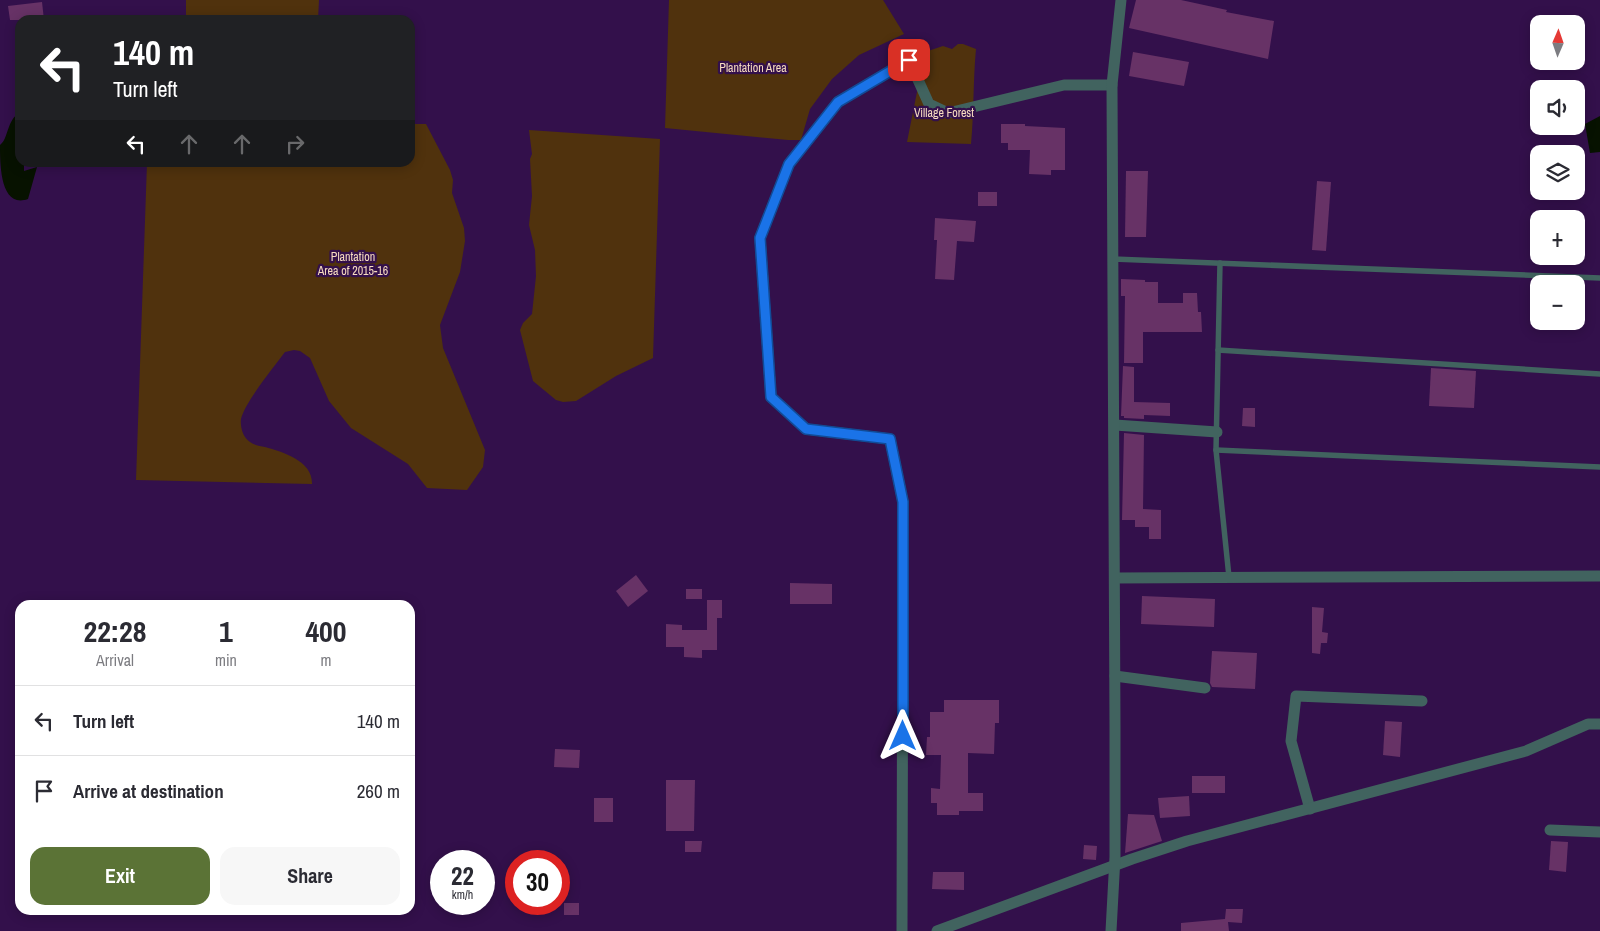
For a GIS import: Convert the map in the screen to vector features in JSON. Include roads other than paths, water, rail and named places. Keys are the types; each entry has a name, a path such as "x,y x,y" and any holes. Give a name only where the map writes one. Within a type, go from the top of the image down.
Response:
{"street":[{"path":"1110,931 1114,866 1115,676 1112,85 1121,0"},
{"path":"902,931 903,502 896,466 890,439 806,429 771,397 760,238 789,164 838,102 909,60 929,104 948,113 1064,85 1112,85"},
{"path":"1115,425 1217,432"},
{"path":"1115,578 1600,576"},
{"path":"1115,676 1205,688"},
{"path":"1310,810 1291,741 1296,696 1422,701"},
{"path":"937,931 1187,841 1310,810 1526,751 1588,724 1600,724"},
{"path":"1550,830 1600,832"}],"lane":[{"path":"1113,259 1600,278"},
{"path":"1220,263 1216,450 1229,577"},
{"path":"1218,350 1600,374"},
{"path":"1216,450 1600,467"}],"park label":[{"name":"Plantation Area","path":"753,68"},
{"name":"Village Forest","path":"944,113"},
{"name":"Plantation Area of 2015-16","path":"353,264"}]}
